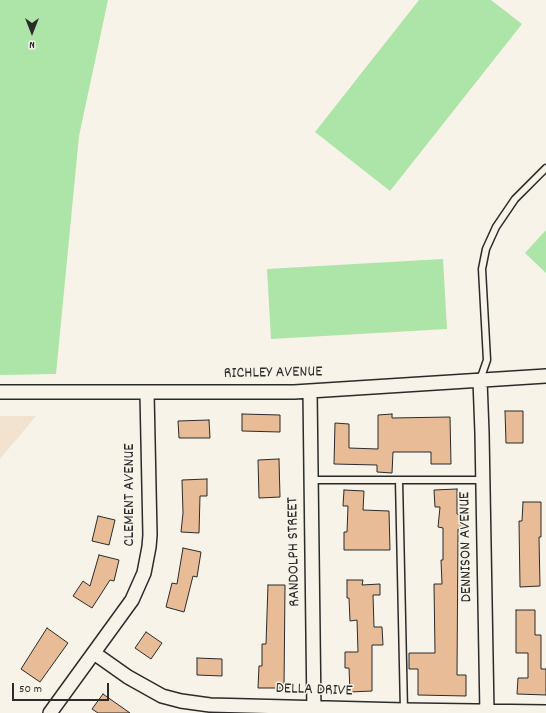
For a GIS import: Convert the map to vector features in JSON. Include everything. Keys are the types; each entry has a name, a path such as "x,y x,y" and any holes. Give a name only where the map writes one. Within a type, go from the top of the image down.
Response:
{"street":[{"name":"RICHLEY AVENUE","path":"0,392 147,393 310,391 546,376"},
{"name":"DENNISON AVENUE","path":"480,380 487,712"},
{"name":"RANDOLPH STREET","path":"310,391 314,710"},
{"name":"CLEMENT AVENUE","path":"50,713 132,600 144,573 150,535 147,393"},
{"name":"DELLA DRIVE","path":"94,653 128,677 162,696 181,701 210,705 314,710 404,712 546,712"}],"lane":[{"path":"480,380 487,360 482,269 486,249 496,228 515,199 546,168"},
{"path":"312,480 483,480"},
{"path":"399,480 404,712"}],"shaded area":[{"path":"0,416 36,416 0,459"}],"green space":[{"path":"0,0 108,0 79,136 56,374 0,375"},
{"path":"419,0 491,0 522,24 390,191 315,132"},
{"path":"546,230 546,273 525,253"},
{"path":"443,259 447,329 271,339 267,269"}],"building":[{"path":"505,411 523,411 523,443 506,443"},
{"path":"242,414 280,415 280,432 242,431"},
{"path":"392,414 392,418 450,417 451,464 431,464 431,452 393,452 392,473 377,472 377,465 334,464 335,423 349,424 349,448 378,449 378,415"},
{"path":"209,420 210,438 179,438 178,421"},
{"path":"279,459 280,497 259,498 258,460"},
{"path":"207,479 207,496 200,496 199,533 181,532 183,513 182,480"},
{"path":"457,489 457,514 464,515 462,530 458,529 457,675 466,675 466,696 418,695 418,669 409,669 409,653 435,653 434,584 442,584 441,560 443,560 443,528 438,527 440,507 435,507 434,490"},
{"path":"344,490 364,491 363,510 389,511 390,550 344,550 344,532 347,532 348,506 343,506"},
{"path":"523,502 541,502 541,537 539,537 540,586 520,587 519,521 522,521"},
{"path":"98,516 115,520 109,545 92,541"},
{"path":"183,548 201,552 197,577 193,576 184,612 166,607 172,583 177,584"},
{"path":"99,555 119,560 114,581 110,580 92,608 73,596 83,581 90,586"},
{"path":"347,580 363,580 362,585 380,584 380,595 373,595 374,627 382,627 383,645 372,645 372,691 350,692 349,668 345,668 345,652 358,652 357,620 350,621 349,598 347,598"},
{"path":"268,585 285,585 284,688 258,688 259,666 262,666 262,644 266,644"},
{"path":"516,610 535,610 535,635 541,635 541,669 546,669 546,695 517,694 518,678 528,678 528,653 516,653"},
{"path":"47,628 68,643 40,682 21,669"},
{"path":"146,632 162,643 151,659 135,648"},
{"path":"197,658 222,659 222,676 197,675"},
{"path":"103,694 130,713 98,713 92,709"}]}
